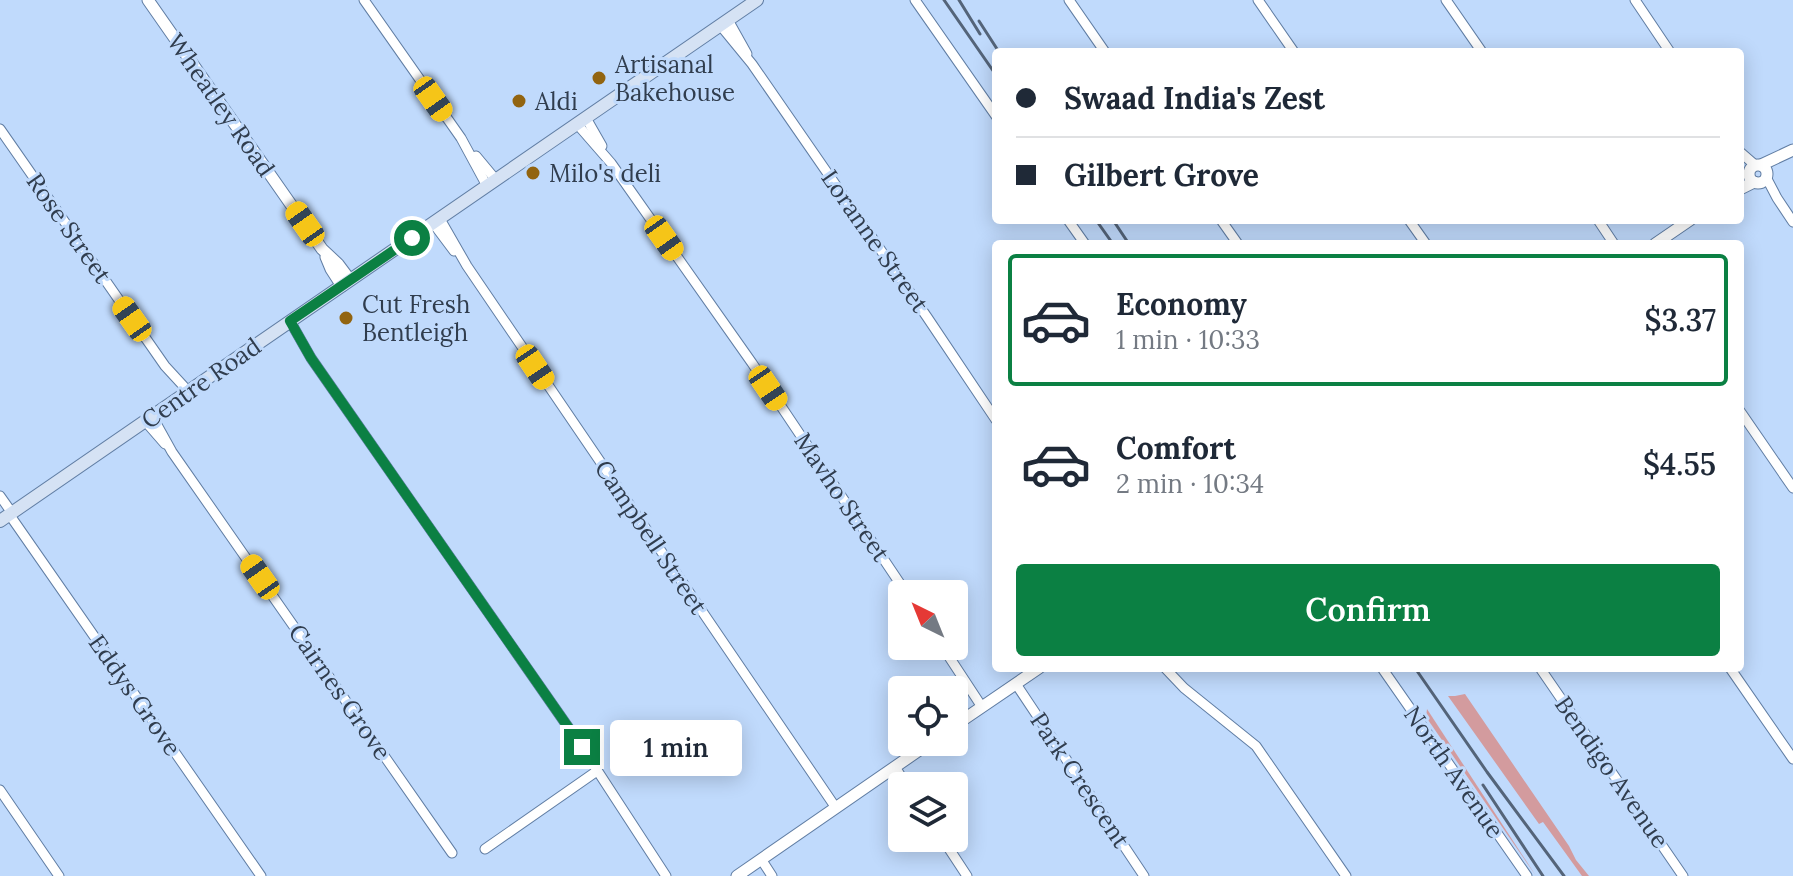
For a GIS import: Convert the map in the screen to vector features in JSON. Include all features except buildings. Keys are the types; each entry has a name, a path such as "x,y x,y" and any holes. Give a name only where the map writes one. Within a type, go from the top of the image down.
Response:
{"main road":[{"name":"Centre Road","path":"7,516 757,0"}],"street":[{"name":"Wheatley Road","path":"148,0 322,249 331,269 346,283"},
{"path":"364,0 492,183"},
{"path":"915,0 992,110"},
{"path":"1069,0 1102,48"},
{"path":"1258,0 1291,48"},
{"path":"1446,0 1479,48"},
{"path":"1635,0 1667,48"},
{"name":"Loranne Street","path":"724,23 992,414"},
{"name":"Mavho Street","path":"582,121 752,363 898,580"},
{"name":"Rose Street","path":"0,129 184,394"},
{"path":"1756,175 1792,151"},
{"path":"1744,158 1793,222"},
{"name":"Campbell Street","path":"436,221 836,808"},
{"path":"1661,240 1684,224"},
{"path":"287,324 597,771 666,876"},
{"path":"1744,417 1793,488"},
{"name":"Cairnes Grove","path":"149,418 452,853"},
{"name":"Eddys Grove","path":"0,496 7,516 261,876"},
{"path":"951,660 982,707"},
{"path":"968,716 1033,672"},
{"path":"1169,672 1256,746 1346,876"},
{"name":"North Avenue","path":"1385,672 1527,876"},
{"name":"Bendigo Avenue","path":"1543,672 1683,876"},
{"path":"1733,672 1793,759"},
{"name":"Park Crescent","path":"1016,684 1144,876"},
{"path":"737,876 911,756"},
{"path":"895,767 898,772"},
{"path":"485,849 597,771"},
{"path":"0,790 59,876"},
{"path":"951,852 967,876"},
{"path":"761,859 772,876"}],"shaded area":[{"path":"1465,694 1589,876 1582,876 1543,822 1539,824 1448,696"},
{"path":"1427,709 1536,876 1426,717"}],"railway":[{"path":"944,0 992,69"},
{"path":"959,0 980,34"},
{"path":"979,21 996,48"},
{"path":"1099,224 1110,240"},
{"path":"1116,224 1126,240"},
{"path":"1418,672 1564,876"},
{"path":"1483,785 1543,876"}],"place":[{"name":"Artisanal Bakehouse","path":"599,78"},
{"name":"Aldi","path":"519,101"},
{"name":"Milo's deli","path":"533,173"},
{"name":"Cut Fresh Bentleigh","path":"346,318"}],"route":[{"path":"412,238 290,321 311,358 582,747"}]}
